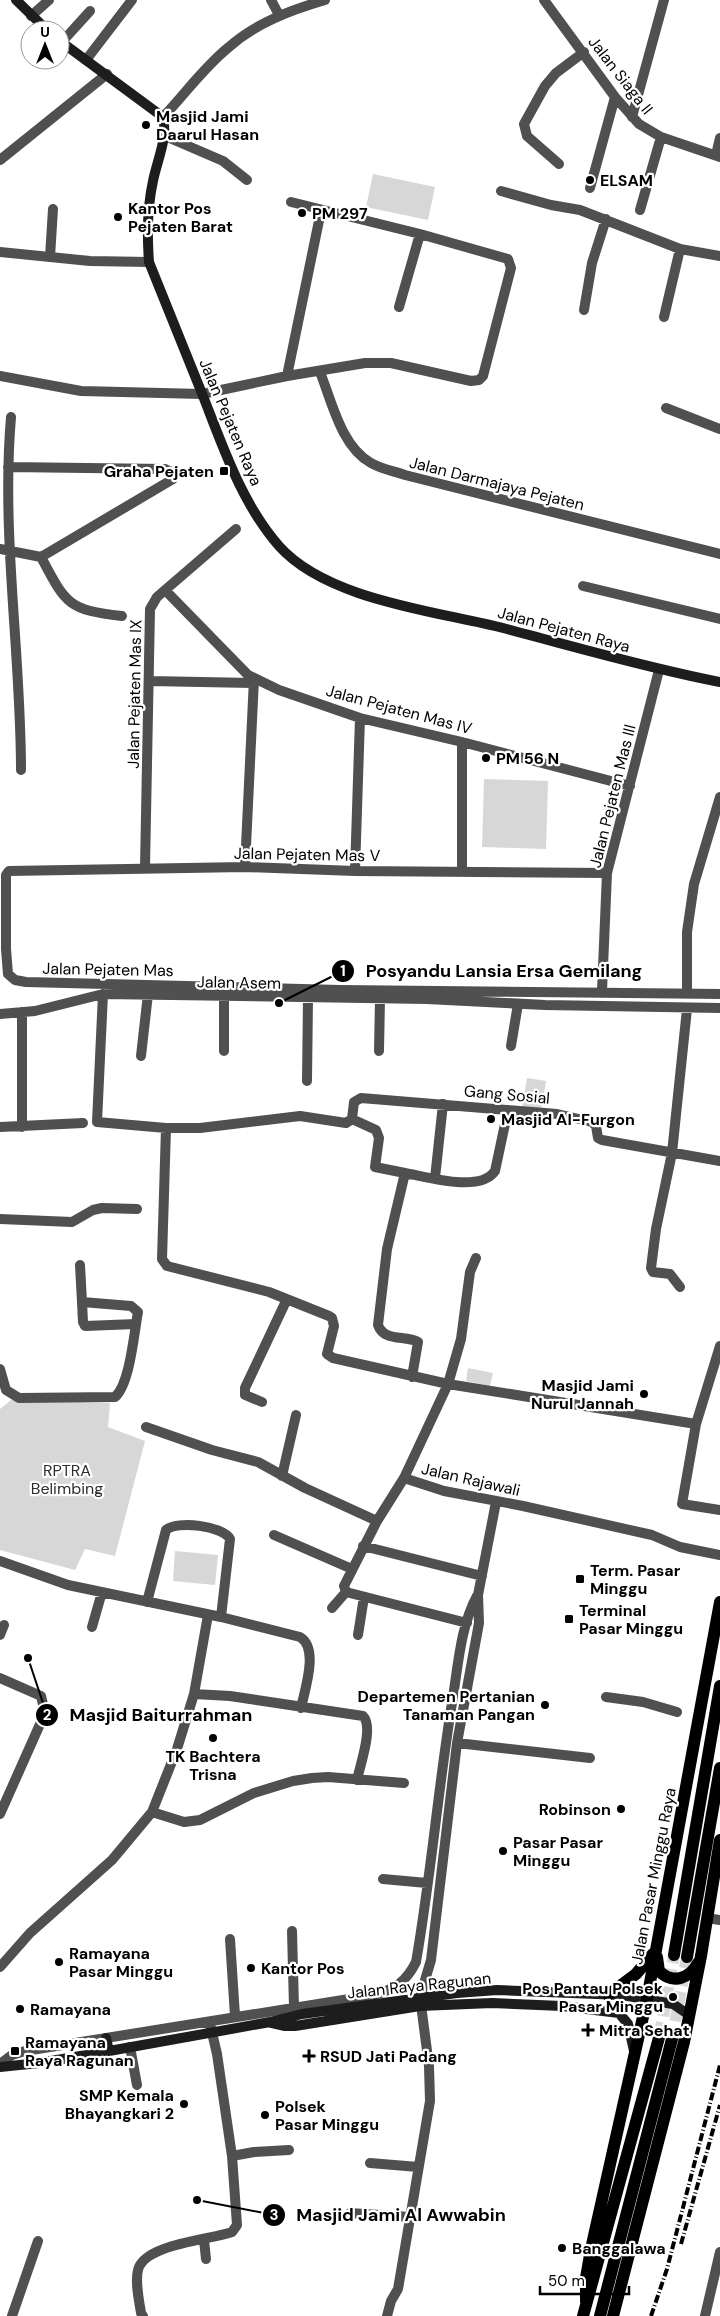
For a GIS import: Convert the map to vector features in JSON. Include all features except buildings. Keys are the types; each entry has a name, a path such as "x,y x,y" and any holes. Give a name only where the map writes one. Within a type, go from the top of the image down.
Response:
{"main road":[{"path":"16,0 36,20"},
{"path":"70,48 163,117 165,136 152,182 147,231 149,262"},
{"name":"Jalan Pejaten Raya","path":"149,262 227,459 256,514 280,547 316,574 373,597 467,619 658,670 720,682"},
{"name":"Jalan Pasar Minggu Raya","path":"586,2302 586,2278 591,2249 647,1999 720,1602"},
{"name":"Jalan Pasar Minggu Raya","path":"720,1686 680,1956 720,1768"},
{"path":"613,2316 684,2042 701,1956 720,1840"},
{"path":"656,1948 660,1971 672,1978 687,1977 693,1972 701,1956"},
{"path":"608,1995 648,1963 656,1948"},
{"name":"Jalan Raya Ragunan","path":"0,2066 39,2063 270,2022 284,2026 295,2026 420,2002 497,1990 564,1992 647,1999 673,2004 689,2015"},
{"name":"Jalan Raya Ragunan","path":"420,2002 562,2006 619,2013 628,2024 635,2056"},
{"name":"Jalan Pasar Minggu Raya","path":"583,2316 666,2036 600,2316"},
{"path":"106,2038 109,2051"}],"street":[{"path":"31,16 49,0"},
{"path":"86,60 132,0"},
{"path":"271,0 280,16"},
{"path":"163,117 229,47 244,35 280,16 325,0"},
{"name":"Jalan Siaga II","path":"544,0 632,118 647,130 661,137 718,156"},
{"path":"632,118 664,0"},
{"path":"70,32 90,11"},
{"path":"559,164 527,136 524,124 544,86 556,73 584,52"},
{"path":"0,160 107,74"},
{"path":"590,188 615,97"},
{"path":"165,136 223,161 247,180"},
{"path":"640,210 661,137"},
{"path":"718,156 720,138"},
{"path":"501,191 551,206 580,210 680,249 720,256"},
{"path":"0,376 81,391 202,394 287,376 378,362 430,370 471,381 479,380 483,376 511,268 510,261 505,257 420,234 321,211 291,202"},
{"path":"50,257 53,209"},
{"path":"287,376 321,211"},
{"path":"584,310 592,263 606,219"},
{"path":"399,307 420,234"},
{"path":"664,317 680,249"},
{"path":"0,252 90,261 149,262"},
{"name":"Jalan Darmajaya Pejaten","path":"320,372 345,434 355,451 372,464 405,475 720,554"},
{"path":"666,408 720,429"},
{"path":"11,417 5,550 21,710 21,770"},
{"path":"5,550 41,557 173,479 174,472 165,469 8,467"},
{"name":"Jalan Pejaten Mas IX","path":"145,868 150,609 153,602 165,590 236,529"},
{"path":"41,557 58,591 72,605 82,610 122,616"},
{"path":"582,586 720,619"},
{"name":"Jalan Pejaten Mas IV","path":"165,590 210,639 254,681"},
{"name":"Jalan Pejaten Mas III","path":"602,991 607,873 658,670"},
{"name":"Jalan Pejaten Mas IV","path":"149,681 254,681 360,718 462,742 630,786"},
{"path":"245,867 254,681"},
{"path":"355,871 360,718"},
{"path":"462,742 462,871"},
{"path":"687,994 688,932 694,884 720,797"},
{"name":"Jalan Pejaten Mas V","path":"8,974 5,922 7,872 33,869 245,867 355,871 607,873"},
{"name":"Jalan Pejaten Mas","path":"8,974 15,980 26,982 340,990 602,991 720,994"},
{"path":"103,994 97,1122 166,1128 200,1128 300,1116 346,1123 352,1120 376,1130 379,1138 375,1167 452,1182 481,1180 491,1177 495,1171 508,1110"},
{"name":"Jalan Asem","path":"0,1014 22,1012 103,994 720,1008"},
{"path":"141,1056 148,994"},
{"path":"224,997 224,1051"},
{"path":"307,1081 308,998"},
{"path":"379,1051 380,999"},
{"path":"512,1046 518,1004"},
{"path":"680,1287 670,1274 653,1272 651,1268 656,1229 672,1153 687,1008"},
{"path":"22,1012 22,1126"},
{"name":"Gang Sosial","path":"352,1120 354,1102 361,1098 558,1114 592,1122 596,1126 598,1138 602,1140 720,1161"},
{"path":"435,1178 443,1104"},
{"path":"0,1126 83,1123"},
{"path":"166,1128 163,1264 238,1283 287,1299 332,1318 334,1326 327,1350 329,1356 448,1384 696,1424"},
{"path":"405,1173 386,1249 378,1325 380,1330 388,1336 418,1342 412,1377"},
{"path":"0,1219 72,1222 93,1210 102,1208 137,1210"},
{"path":"404,1478 448,1384 461,1339 470,1272 476,1258"},
{"path":"80,1265 85,1326 136,1324"},
{"path":"262,1402 245,1395 244,1392 287,1299"},
{"path":"0,1369 6,1390 19,1398 115,1397 124,1386 138,1312 131,1306 82,1302"},
{"path":"720,1346 696,1424 685,1504 720,1510"},
{"path":"282,1476 296,1415"},
{"path":"146,1428 212,1450 250,1459 377,1521"},
{"name":"Jalan Rajawali","path":"346,1592 344,1584 363,1546 404,1478 444,1491 652,1536 680,1547 720,1555"},
{"path":"383,1879 427,1883 439,1786 456,1678 467,1622 478,1595 496,1502"},
{"path":"148,1602 166,1530 170,1527 179,1526 222,1530 230,1539 221,1617"},
{"path":"274,1535 352,1569"},
{"path":"363,1546 482,1576"},
{"path":"0,1561 68,1584 297,1635 307,1642 310,1650 309,1674 301,1708"},
{"path":"92,1627 102,1592"},
{"path":"332,1608 346,1592 467,1622"},
{"path":"387,2316 391,2301 398,2289 430,2100 429,2066 420,2002 431,1960 457,1743 479,1623 478,1595"},
{"path":"358,1635 364,1597"},
{"path":"0,1967 30,1934 112,1860 152,1812 177,1748 194,1694 208,1615"},
{"path":"0,1678 41,1696 46,1713 0,1814"},
{"path":"456,1678 469,1682"},
{"path":"194,1694 230,1696 301,1708 358,1714 367,1719 368,1729 357,1780"},
{"path":"609,1697 643,1702 676,1712"},
{"path":"457,1743 590,1758"},
{"path":"152,1812 184,1822 200,1820 254,1793 293,1781 328,1776 404,1783"},
{"name":"Jalan Raya Ragunan","path":"0,2066 12,2055 25,2051 374,1995 392,1990 410,1975 416,1962 427,1883"},
{"path":"707,1918 720,1920"},
{"path":"292,1931 294,2007"},
{"path":"230,1939 235,2016"},
{"path":"143,2316 141,2313 137,2277 138,2268 160,2250 232,2232 237,2225 232,2156 209,2020"},
{"path":"130,2047 136,2085"},
{"path":"232,2156 254,2152 289,2150"},
{"path":"370,2163 418,2167"},
{"path":"350,2213 410,2217"},
{"path":"204,2240 206,2259"},
{"path":"12,2316 38,2241"},
{"path":"705,2316 720,2252"}],"green space":[{"path":"373,174 435,187 428,220 366,207"},
{"path":"484,779 548,781 546,849 482,847"},
{"path":"527,1078 546,1081 541,1111 522,1108"},
{"path":"468,1368 493,1373 490,1386 466,1381"},
{"name":"RPTRA Belimbing","path":"11,1400 110,1403 108,1427 145,1441 115,1556 85,1549 75,1570 0,1550 0,1409"},
{"path":"175,1551 218,1555 215,1585 173,1581"}],"tunnel":[{"path":"660,2034 674,1955"},
{"path":"672,2039 687,1957"}],"railway":[{"path":"651,2316 667,2269 720,2065"},
{"path":"681,2244 720,2105"}],"place":[{"name":"Masjid Jami Daarul Hasan","path":"146,125"},
{"name":"ELSAM","path":"590,180"},
{"name":"PM 297","path":"302,213"},
{"name":"Kantor Pos Pejaten Barat","path":"118,217"},
{"name":"Graha Pejaten","path":"224,471"},
{"name":"PM 56 N","path":"486,758"},
{"name":"Posyandu Lansia Ersa Gemilang","path":"279,1003"},
{"name":"Masjid AI-Furgon","path":"491,1119"},
{"name":"Masjid Jami Nurul Jannah","path":"644,1394"},
{"name":"Term. Pasar Minggu","path":"580,1579"},
{"name":"Terminal Pasar Minggu","path":"569,1619"},
{"name":"Masjid Baiturrahman","path":"28,1658"},
{"name":"Departemen Pertanian Tanaman Pangan","path":"545,1705"},
{"name":"TK Bachtera Trisna","path":"213,1738"},
{"name":"Robinson","path":"621,1809"},
{"name":"Pasar Pasar Minggu","path":"503,1851"},
{"name":"Ramayana Pasar Minggu","path":"59,1962"},
{"name":"Kantor Pos","path":"251,1968"},
{"name":"Pos Pantau Polsek Pasar Minggu","path":"673,1997"},
{"name":"Ramayana","path":"20,2009"},
{"name":"Mitra Sehat","path":"588,2030"},
{"name":"Ramayana Raya Ragunan","path":"15,2051"},
{"name":"RSUD Jati Padang","path":"309,2056"},
{"name":"SMP Kemala Bhayangkari 2","path":"184,2104"},
{"name":"Polsek Pasar Minggu","path":"265,2115"},
{"name":"Masjid Jami Al Awwabin","path":"197,2200"},
{"name":"Banggalawa","path":"562,2248"}]}
